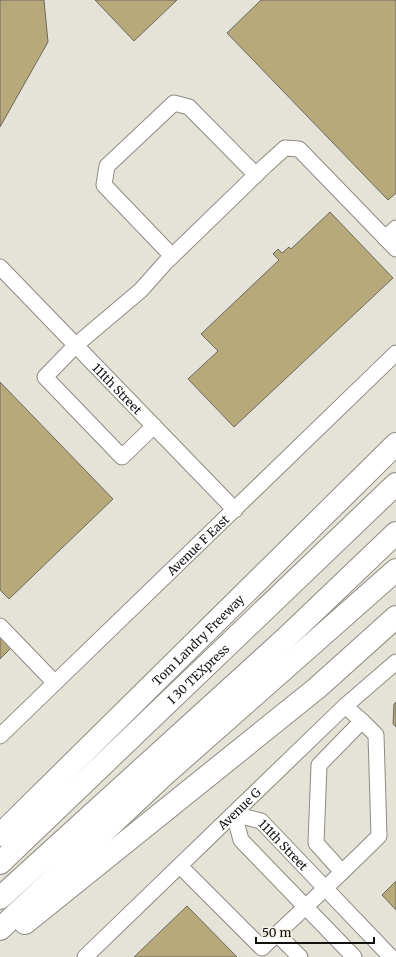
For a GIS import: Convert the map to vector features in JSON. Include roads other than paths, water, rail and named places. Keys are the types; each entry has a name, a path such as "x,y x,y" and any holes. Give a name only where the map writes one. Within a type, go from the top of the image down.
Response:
{"highway":[{"name":"Tom Landry Freeway","path":"0,835 396,444"},
{"name":"I 30 TEXpress","path":"0,863 396,484"},
{"path":"0,898 286,638 396,533"},
{"path":"0,929 164,775 396,570"},
{"path":"0,942 41,911 317,688 396,617"},
{"path":"164,775 286,638"}],"street":[{"path":"172,256 104,185 107,166 174,103 189,107 256,175"},
{"path":"154,426 122,457 45,377 76,345 141,290 172,256 285,148 299,149 391,233 396,249"},
{"name":"111th Street","path":"0,267 235,510"},
{"name":"Avenue F East","path":"0,736 396,353"},
{"path":"0,626 55,683"},
{"name":"Avenue G","path":"85,957 345,706 396,662"},
{"path":"180,866 266,953 278,934 379,836 376,735 345,706"},
{"path":"342,872 316,843 319,765 362,721"},
{"name":"111th Street","path":"354,957 241,840 234,814 261,820 391,957"},
{"path":"278,934 300,957"}]}
